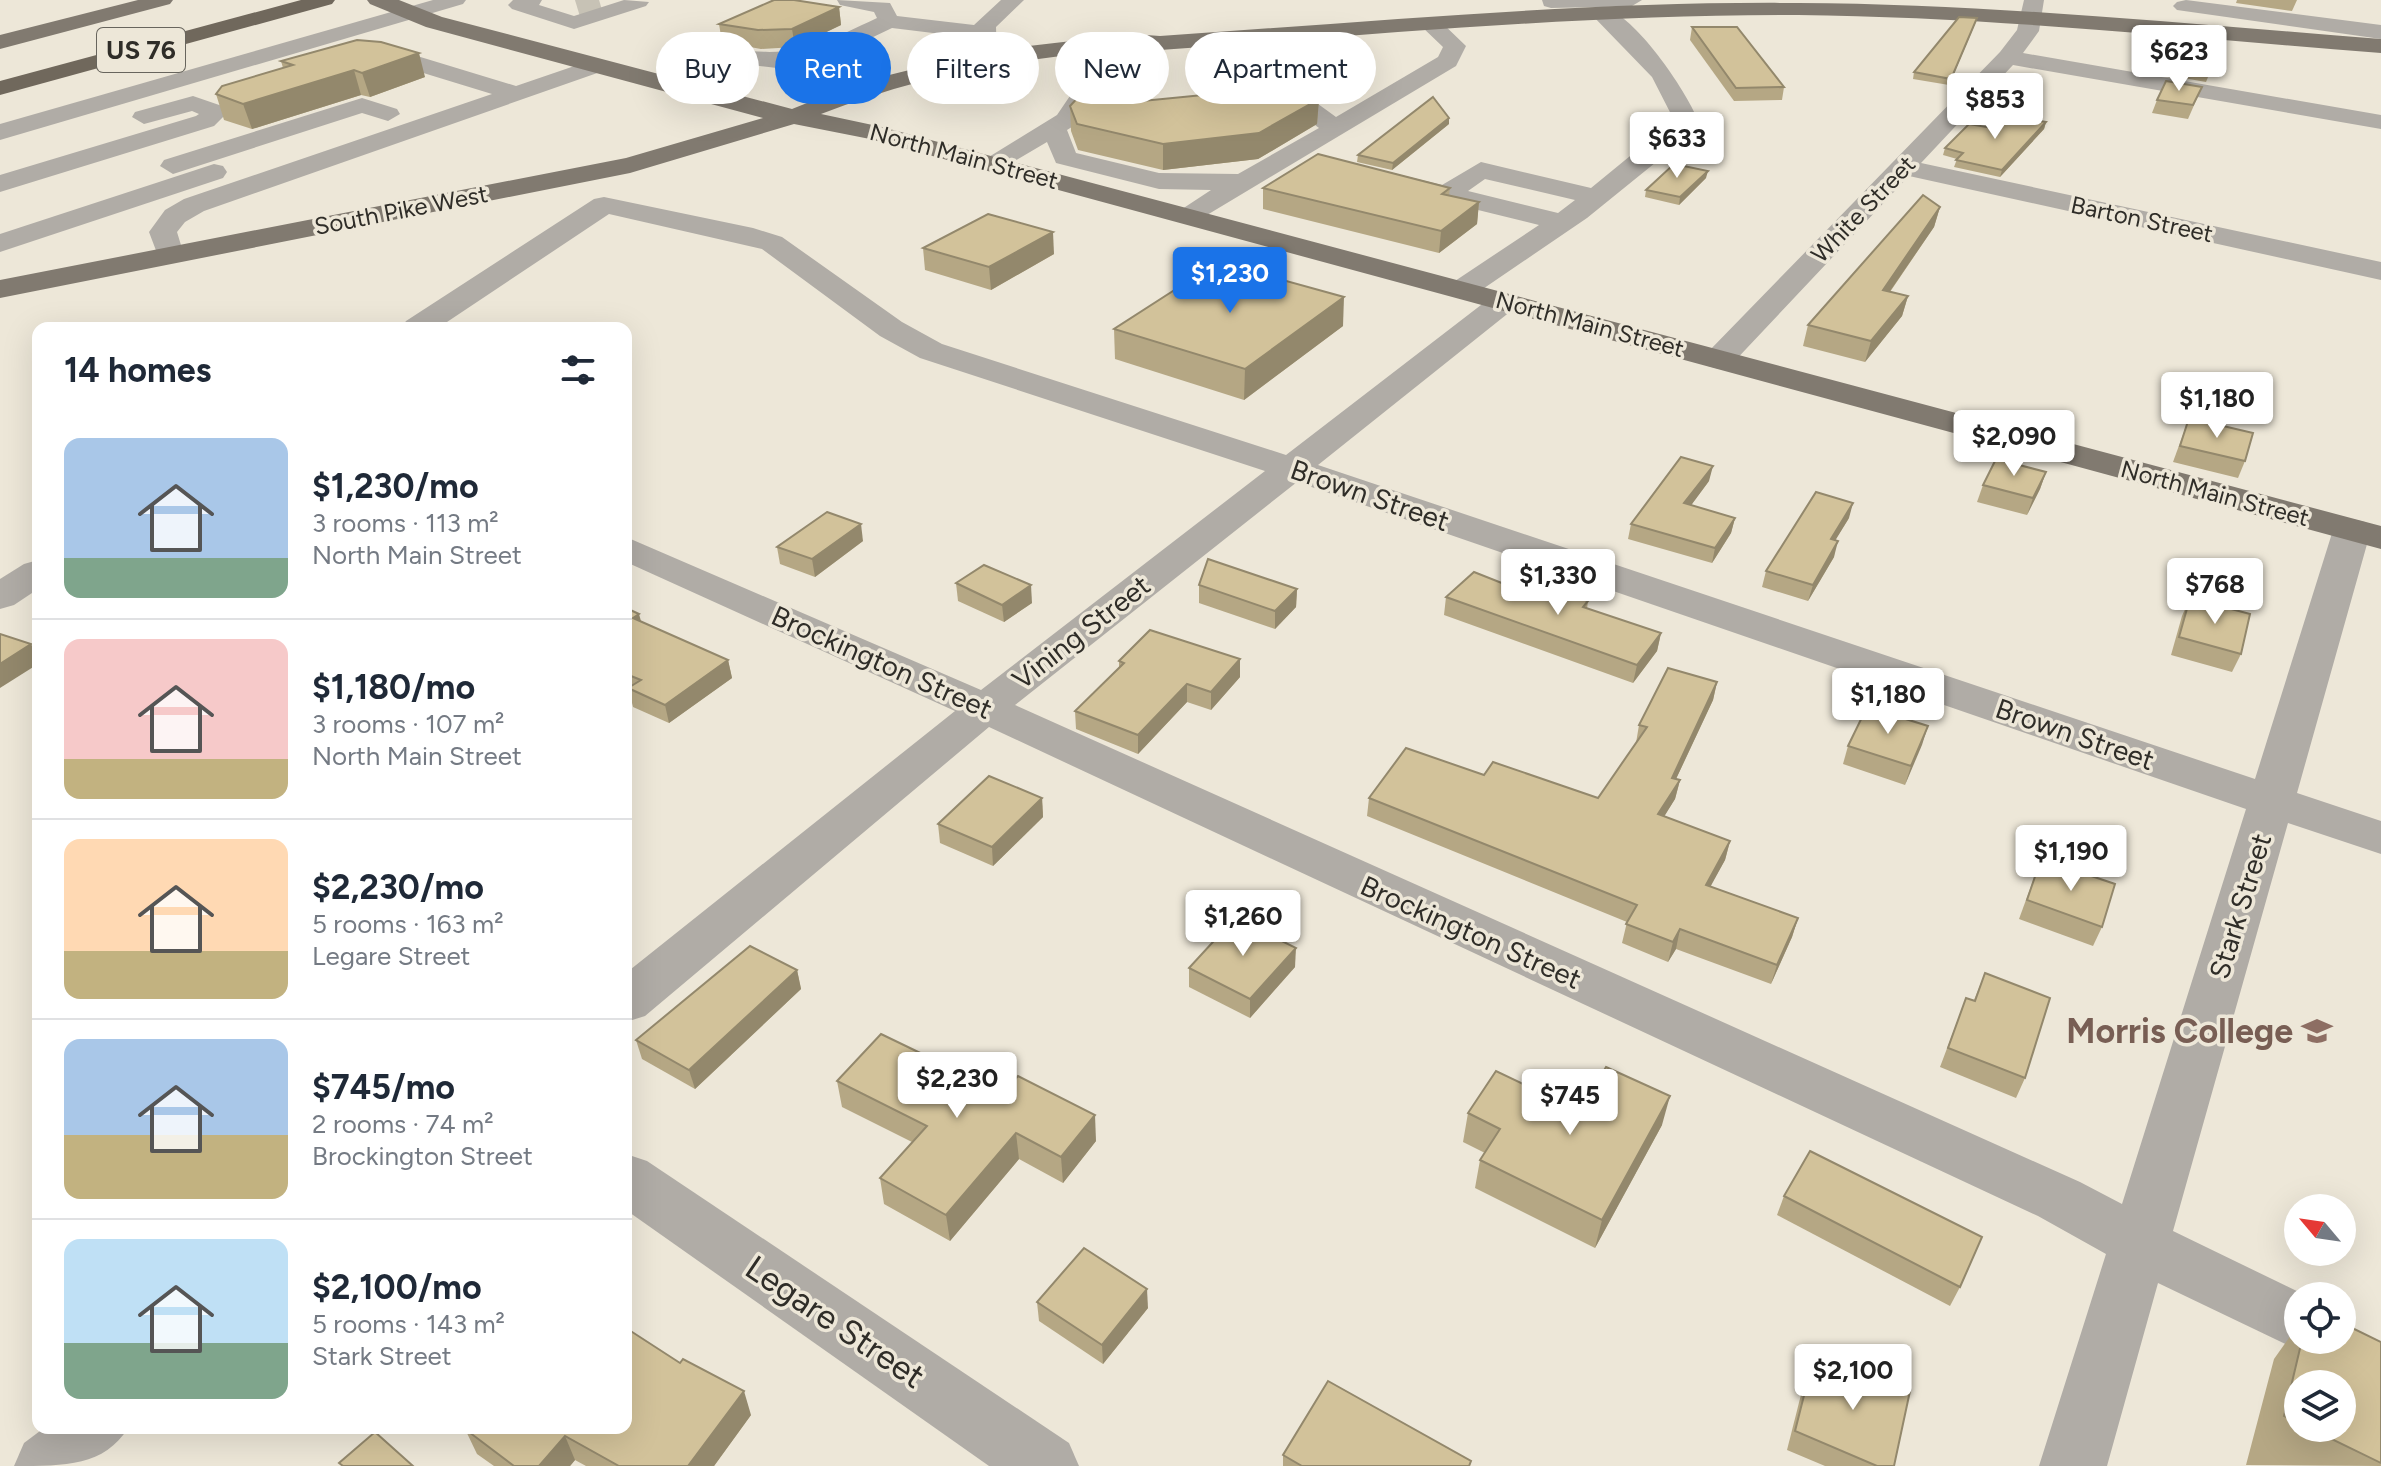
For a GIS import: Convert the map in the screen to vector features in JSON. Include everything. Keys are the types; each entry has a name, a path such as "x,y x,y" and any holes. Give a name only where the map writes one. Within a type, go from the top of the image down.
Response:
{"highway":[{"name":"US 76","path":"0,80 284,7 325,0"},
{"name":"US 76","path":"0,88 284,7"}],"main road":[{"path":"0,42 163,0"},
{"path":"377,0 415,12 434,22 564,23"},
{"path":"1324,32 1431,25 1554,6 1601,13 1673,5 1845,10 2033,9 2179,29 2381,46"},
{"path":"415,12 564,23"},
{"name":"North Main Street","path":"564,23 746,107 798,115 992,163 2367,534"},
{"path":"798,115 988,71 1055,60"},
{"path":"798,115 865,88 907,78"},
{"name":"South Pike West","path":"0,289 630,165 798,115"}],"street":[{"path":"0,132 456,0"},
{"path":"986,32 985,25 1014,0"},
{"path":"1554,6 1632,0"},
{"path":"170,255 163,232 166,224 194,205 515,93 564,23 661,8 636,1"},
{"path":"847,1 883,7 889,21"},
{"path":"2179,29 2186,3 2313,25 2381,32"},
{"name":"White Street","path":"1719,359 2008,57 2028,31 2033,9"},
{"path":"1463,289 1562,222 1665,146 1686,120 1677,94 1658,65 1601,13"},
{"path":"2313,25 2319,19 2338,15 2381,17"},
{"path":"759,59 777,61 815,56 889,21 978,32"},
{"path":"564,23 620,35"},
{"path":"1187,215 1448,61 1455,46 1431,25"},
{"path":"339,60 363,54 396,57 515,93"},
{"path":"2008,57 2381,122"},
{"path":"3,175 205,121 216,112 150,89"},
{"path":"193,103 222,94"},
{"path":"992,163 1060,124 1075,104"},
{"path":"1293,104 1334,128"},
{"path":"57,203 362,105 388,114"},
{"path":"0,243 403,109 436,121"},
{"path":"1060,124 1096,120"},
{"path":"1060,124 1065,158 1086,165 1159,181 1242,182"},
{"path":"1287,156 1331,166"},
{"name":"Barton Street","path":"1903,167 2381,271"},
{"path":"1446,194 1481,170 1597,197"},
{"path":"1360,173 1562,222"},
{"path":"3,175 84,215"},
{"name":"Brown Street","path":"426,322 604,205 762,239 891,329 931,351 1292,468 2381,838"},
{"name":"Vining Street","path":"632,997 985,708 1505,301"},
{"name":"Stark Street","path":"2073,1466 2271,801 2367,534"},
{"name":"Brockington Street","path":"632,551 985,708 2059,1199 2139,1243 2284,1314"},
{"path":"0,597 32,576"},
{"name":"Legare Street","path":"632,1182 1045,1466"},
{"path":"48,1466 88,1434"}],"building":[{"path":"774,0 839,7 792,29 758,30 719,24"},
{"path":"1959,17 1977,18 1951,79 1914,72"},
{"path":"1692,27 1737,27 1784,87 1736,88"},
{"path":"357,40 381,42 419,53 362,73 354,70 243,104 216,94 222,86 293,65 281,61"},
{"path":"2180,55 2215,60 2210,69 2176,63"},
{"path":"2166,81 2202,87 2193,105 2157,100"},
{"path":"1185,97 1185,104 1310,104 1259,133 1163,144 1077,124 1070,106 1169,104 1169,98"},
{"path":"1433,97 1449,118 1393,163 1358,155"},
{"path":"2001,115 2046,122 2002,170 1956,160 1963,153 1945,148 1969,124 1992,128"},
{"path":"1318,154 1450,188 1442,194 1479,202 1441,231 1263,188"},
{"path":"1674,164 1708,171 1680,197 1646,190"},
{"path":"1923,195 1940,207 1883,290 1908,296 1871,341 1808,325"},
{"path":"988,214 1053,232 989,267 923,248"},
{"path":"1218,262 1344,297 1245,369 1114,329"},
{"path":"2189,418 2253,433 2245,461 2180,446"},
{"path":"1681,457 1713,466 1684,503 1735,518 1715,548 1631,524"},
{"path":"1996,459 2046,472 2033,498 1983,485"},
{"path":"1816,492 1853,503 1831,539 1838,541 1813,585 1766,571"},
{"path":"827,512 861,524 812,559 777,547"},
{"path":"1208,559 1297,589 1275,611 1199,585"},
{"path":"984,565 1031,585 1002,605 956,583"},
{"path":"1474,572 1532,595 1540,586 1588,601 1583,607 1661,633 1637,665 1446,597"},
{"path":"2190,598 2250,614 2241,654 2179,637"},
{"path":"632,611 639,614 633,618 728,660 665,705 632,690 632,686 641,680 632,676"},
{"path":"1150,630 1240,659 1211,692 1187,684 1138,735 1075,711 1124,663 1119,661"},
{"path":"0,634 31,644 0,664"},
{"path":"1668,668 1717,682 1672,778 1680,780 1658,814 1730,841 1706,885 1798,918 1777,965 1680,929 1673,942 1626,924 1637,905 1369,798 1406,748 1484,775 1493,762 1598,798 1647,727 1639,725"},
{"path":"1867,707 1928,726 1911,766 1848,746"},
{"path":"989,776 1042,798 992,847 938,824"},
{"path":"2041,859 2115,884 2102,927 2027,900"},
{"path":"1235,918 1296,948 1250,999 1189,968"},
{"path":"750,946 797,970 689,1070 636,1040"},
{"path":"1985,973 2050,998 2025,1078 1948,1048 1966,998 1975,1001"},
{"path":"881,1034 1003,1093 1018,1076 1095,1115 1061,1157 1016,1133 946,1215 880,1178 927,1126 837,1081"},
{"path":"1606,1067 1670,1096 1602,1220 1480,1160 1500,1129 1468,1113 1496,1071 1580,1111"},
{"path":"1810,1151 1982,1237 1960,1287 1784,1196"},
{"path":"1084,1248 1147,1289 1102,1345 1037,1302"},
{"path":"2356,1330 2381,1342 2381,1463 2338,1442 2356,1442 2356,1370 2295,1370 2299,1354 2356,1354"},
{"path":"632,1332 680,1363 683,1359 744,1391 688,1466 619,1466 565,1436 539,1466 514,1466 472,1434 632,1434"},
{"path":"1815,1352 1910,1391 1894,1466 1877,1466 1795,1431"},
{"path":"1328,1381 1471,1461 1469,1466 1302,1466 1283,1455"},
{"path":"373,1434 377,1434 413,1466 343,1466 339,1463"}],"tunnel":[{"path":"578,10 611,0"}],"place":[{"name":"Morris College","path":"2317,1031"}]}
